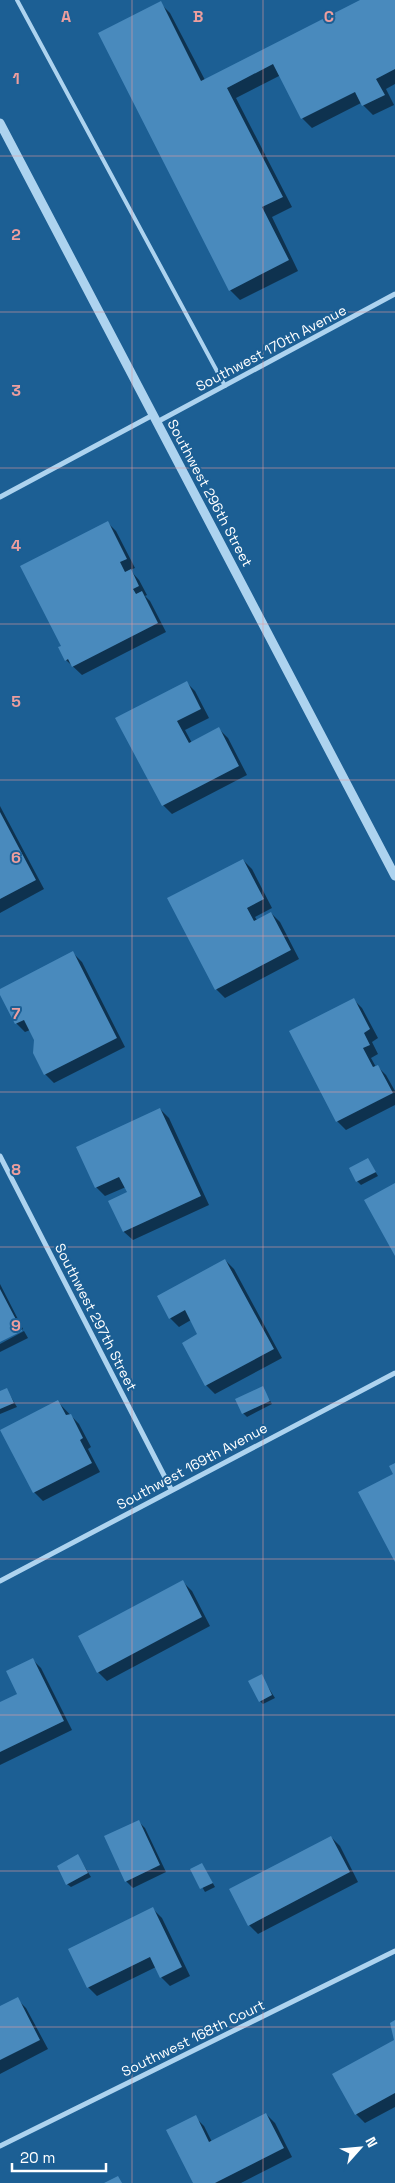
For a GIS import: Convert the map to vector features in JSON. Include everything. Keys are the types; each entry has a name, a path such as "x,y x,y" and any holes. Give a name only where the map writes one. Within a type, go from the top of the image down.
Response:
{"street":[{"name":"Southwest 296th Street","path":"0,123 395,876"},
{"name":"Southwest 170th Avenue","path":"0,497 156,418 225,386 395,294"},
{"name":"Southwest 297th Street","path":"0,1156 171,1489"},
{"name":"Southwest 169th Avenue","path":"0,1581 171,1489 395,1373"},
{"name":"Southwest 168th Court","path":"0,2146 395,1951"}],"lane":[{"path":"17,0 225,386"}],"building":[{"path":"360,0 395,0 395,69 376,79 385,95 362,106 355,92 301,119 273,64 227,88 283,197 262,207 289,260 229,291 98,33 161,1 201,81"},
{"path":"108,521 127,559 120,562 125,572 131,569 139,586 133,589 136,594 142,591 158,623 72,667 68,659 65,661 58,647 61,646 20,566"},
{"path":"187,681 201,709 177,721 189,743 219,727 239,766 162,806 115,718"},
{"path":"0,812 36,880 0,899"},
{"path":"243,859 264,899 247,908 254,921 271,912 291,950 215,990 167,898"},
{"path":"73,951 117,1038 44,1075 33,1053 34,1040 24,1020 15,1024 0,995 0,989"},
{"path":"354,998 370,1029 364,1033 370,1045 363,1048 373,1067 378,1065 393,1093 336,1122 289,1031"},
{"path":"160,1108 201,1196 123,1232 108,1201 127,1192 119,1177 95,1188 76,1147"},
{"path":"368,1158 376,1172 356,1182 349,1168"},
{"path":"395,1183 395,1256 364,1200"},
{"path":"225,1259 274,1349 205,1386 182,1343 197,1334 185,1310 169,1319 157,1296"},
{"path":"0,1289 22,1331 0,1342"},
{"path":"263,1386 270,1401 242,1414 235,1399"},
{"path":"7,1388 14,1403 0,1409 0,1391"},
{"path":"58,1400 66,1415 71,1414 83,1438 80,1440 92,1463 33,1493 0,1430"},
{"path":"395,1463 395,1562 358,1492 393,1474 389,1466"},
{"path":"183,1580 202,1617 97,1673 78,1636"},
{"path":"33,1658 64,1721 0,1752 0,1702 17,1694 6,1671"},
{"path":"262,1674 272,1695 259,1702 248,1681"},
{"path":"139,1820 160,1865 125,1882 104,1836"},
{"path":"331,1836 350,1872 248,1926 229,1889"},
{"path":"78,1854 88,1873 66,1885 57,1866"},
{"path":"202,1863 213,1883 200,1889 190,1869"},
{"path":"153,1907 182,1967 160,1978 150,1957 87,1988 68,1949"},
{"path":"18,1997 40,2040 0,2060 0,2006"},
{"path":"395,2020 395,2093 355,2115 332,2074 394,2040 390,2023"},
{"path":"266,2113 284,2148 215,2183 193,2183 166,2130 196,2115 209,2142"},
{"path":"118,2176 122,2183 104,2183"}]}
